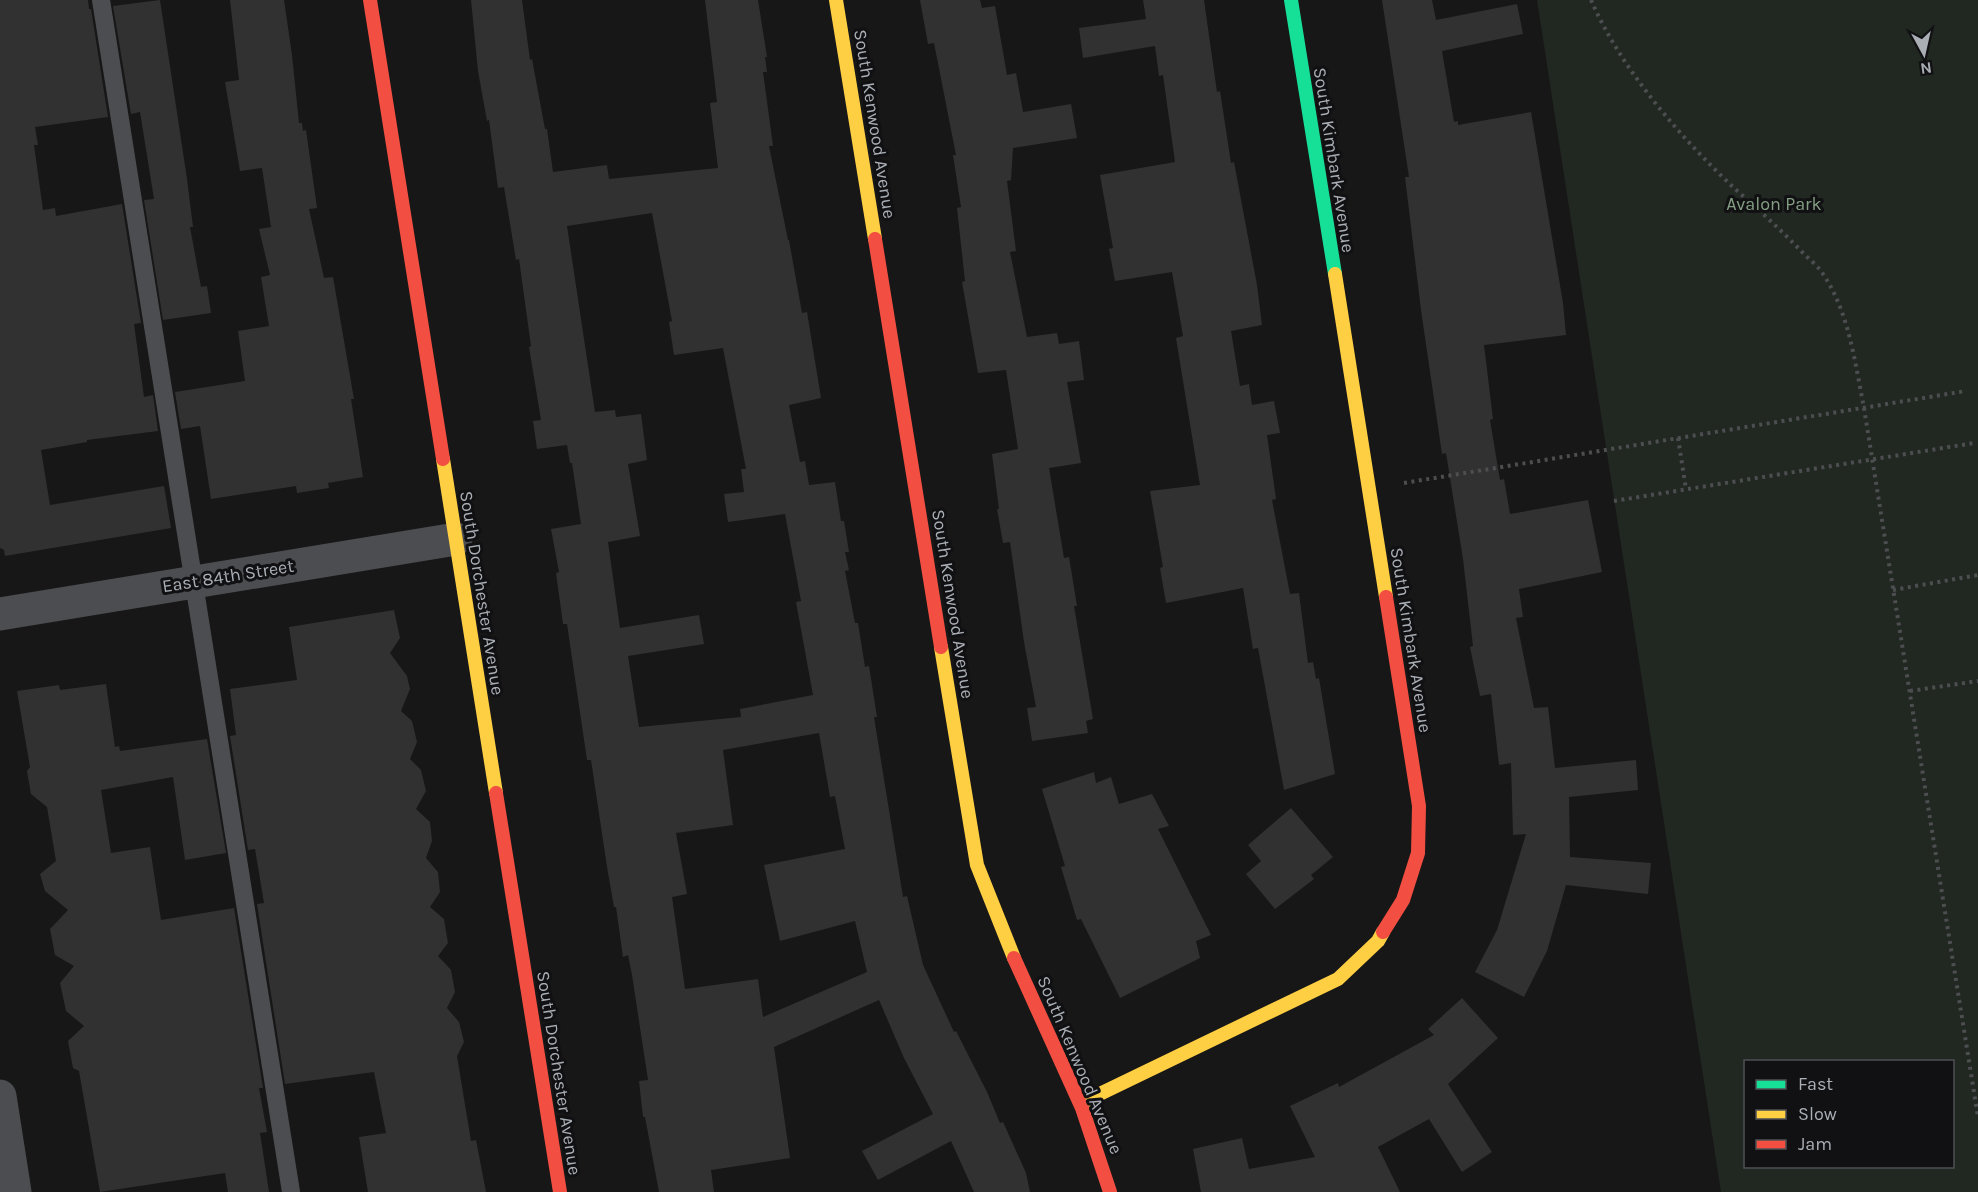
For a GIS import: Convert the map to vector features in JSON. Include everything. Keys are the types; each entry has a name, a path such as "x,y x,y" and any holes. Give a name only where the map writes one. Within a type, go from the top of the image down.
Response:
{"street":[{"name":"South Dorchester Avenue","path":"370,0 560,1192"},
{"name":"South Kenwood Avenue","path":"836,0 977,865 991,907 1081,1103 1105,1170 1110,1192"},
{"name":"South Kimbark Avenue","path":"1081,1103 1338,979 1378,941 1403,900 1418,853 1419,806 1291,0"},
{"name":"East 84th Street","path":"0,614 456,539"},
{"path":"0,1096 15,1192"}],"lane":[{"path":"101,0 291,1192"}],"path":[{"path":"1591,0 1627,64 1661,109 1710,165 1822,272 1836,298 1849,337 1864,408 1978,1117"},
{"path":"1404,483 1965,391"},
{"path":"1678,438 1686,489"},
{"path":"1614,501 1974,443"},
{"path":"1893,590 1978,575"},
{"path":"1910,691 1978,681"}],"green space":[{"name":"Avalon Park","path":"1537,0 1978,0 1978,1192 1721,1192"}],"building":[{"path":"0,0 88,0 108,117 35,127 38,145 34,145 43,210 55,208 56,216 122,204 141,323 134,324 144,397 153,395 158,431 87,440 87,442 41,450 50,505 164,486 171,528 5,556 4,550 0,548"},
{"path":"160,0 187,179 193,227 190,227 201,287 207,286 211,313 163,320 144,200 154,199 140,112 131,114 113,6"},
{"path":"230,0 284,0 299,123 302,123 303,131 306,130 317,208 309,209 324,278 333,277 354,399 351,399 363,477 328,483 329,488 297,493 296,486 211,499 200,426 181,429 175,392 245,381 238,331 269,326 261,277 270,275 259,229 271,227 262,168 240,171 225,82 239,80"},
{"path":"471,0 522,0 530,60 532,59 545,129 547,129 553,172 607,165 609,179 718,168 710,103 717,102 705,0 758,0 767,57 765,57 767,72 763,72 773,146 769,146 802,313 807,312 821,398 789,405 800,462 805,461 809,485 835,482 849,552 845,552 849,570 845,571 855,623 858,623 865,667 869,666 877,717 874,717 903,897 907,896 923,965 954,1032 956,1031 987,1092 1000,1123 1003,1122 1026,1173 1030,1192 974,1192 951,1141 878,1180 862,1151 933,1114 904,1058 879,1000 774,1047 790,1158 711,1170 714,1192 659,1192 645,1117 643,1117 639,1081 648,1080 632,975 628,955 623,957 591,760 587,760 567,624 563,624 556,573 559,572 551,529 581,524 572,463 570,463 567,445 537,449 533,421 541,420 529,347 531,346 519,259 516,260 504,187 498,188 489,120 487,121 478,71","holes":["652,213 672,321 669,322 674,355 723,348 746,469 741,469 744,492 724,494 728,522 785,514 801,601 796,602 813,695 740,709 741,717 639,727 628,656 704,644 699,615 620,628 608,542 640,536 628,464 647,460 641,414 616,417 615,410 595,412 567,226","819,733 830,797 835,796 845,849 764,865 780,941 855,921 867,972 763,1017 758,979 685,989 672,897 687,894 676,833 733,825 723,750"]},
{"path":"920,0 980,0 982,8 995,6 1007,75 1016,73 1023,112 1071,104 1077,138 1013,148 1011,180 1007,181 1016,251 1010,252 1027,337 1057,333 1059,344 1079,341 1084,380 1067,382 1081,463 1049,468 1064,558 1069,557 1077,606 1074,606 1093,719 1086,721 1088,733 1032,741 1027,708 1036,707 1010,542 1003,543 997,509 999,509 992,454 1018,449 1006,370 978,373 962,282 965,281 957,208 961,207 953,155 956,155 934,43 928,44"},
{"path":"1143,0 1204,0 1217,92 1220,91 1231,163 1234,162 1257,285 1262,325 1231,331 1240,386 1249,384 1252,405 1274,401 1280,433 1267,435 1276,499 1272,500 1290,594 1299,593 1308,663 1313,662 1316,679 1319,678 1335,774 1284,790 1258,648 1253,649 1243,588 1166,603 1160,568 1163,567 1150,491 1200,485 1176,338 1183,336 1172,272 1115,281 1109,249 1113,248 1100,175 1175,162 1163,75 1159,76 1155,46 1083,58 1079,28 1146,19"},
{"path":"1382,0 1432,0 1436,20 1517,4 1523,34 1442,51 1454,122 1458,121 1458,125 1531,112 1563,303 1566,335 1484,345 1493,419 1490,420 1500,480 1504,479 1510,514 1588,500 1602,572 1519,589 1523,617 1516,618 1534,708 1548,707 1555,768 1636,760 1638,790 1569,797 1570,857 1651,863 1648,894 1566,885 1547,951 1524,997 1475,972 1497,930 1526,834 1513,835 1511,763 1499,765 1491,694 1480,696 1470,647 1473,646 1463,559 1446,453 1442,454 1421,310 1405,177 1409,177"},
{"path":"394,610 400,638 390,653 407,676 410,689 401,711 412,721 417,742 410,759 421,770 426,791 416,809 430,822 432,841 426,858 438,872 440,892 430,907 444,919 448,943 438,956 451,970 455,992 447,1008 459,1022 464,1042 457,1056 471,1141 476,1140 486,1192 368,1192 359,1137 386,1133 374,1072 285,1084 257,904 264,903 255,849 248,850 230,736 236,735 230,689 297,680 289,627"},
{"path":"106,684 115,747 119,746 120,751 207,739 226,853 185,860 173,777 101,790 111,853 150,847 161,920 234,908 263,1088 259,1088 267,1132 260,1133 269,1192 228,1192 225,1173 100,1192 79,1071 73,1068 68,1041 84,1026 66,1011 60,983 74,966 55,955 50,929 68,910 45,891 40,874 56,861 47,807 31,794 27,771 30,767 17,691 59,685 60,690"},
{"path":"1094,772 1096,783 1111,777 1119,804 1152,794 1169,826 1158,829 1211,935 1196,941 1200,958 1120,998 1081,919 1077,920 1061,867 1065,866 1042,789"},
{"path":"1291,808 1333,857 1311,875 1314,879 1275,909 1246,874 1261,861 1248,845"},
{"path":"1462,998 1498,1038 1448,1084 1492,1152 1462,1172 1429,1119 1378,1147 1400,1192 1201,1192 1193,1149 1242,1138 1249,1169 1315,1157 1290,1106 1338,1083 1339,1087 1434,1035 1428,1029"}],"traffic: fast":[{"path":"1291,0 1335,274"}],"traffic: slow":[{"path":"836,0 875,239"},
{"path":"1335,274 1386,597"},
{"path":"443,459 496,793"},
{"path":"941,647 977,865 1014,958"},
{"path":"1081,1103 1338,979 1378,941 1383,932"}],"traffic: jam":[{"path":"370,0 443,459"},
{"path":"875,239 941,647"},
{"path":"1383,932 1403,900 1418,853 1419,806 1386,597"},
{"path":"496,793 560,1192"},
{"path":"1014,958 1082,1108 1110,1192"}]}
